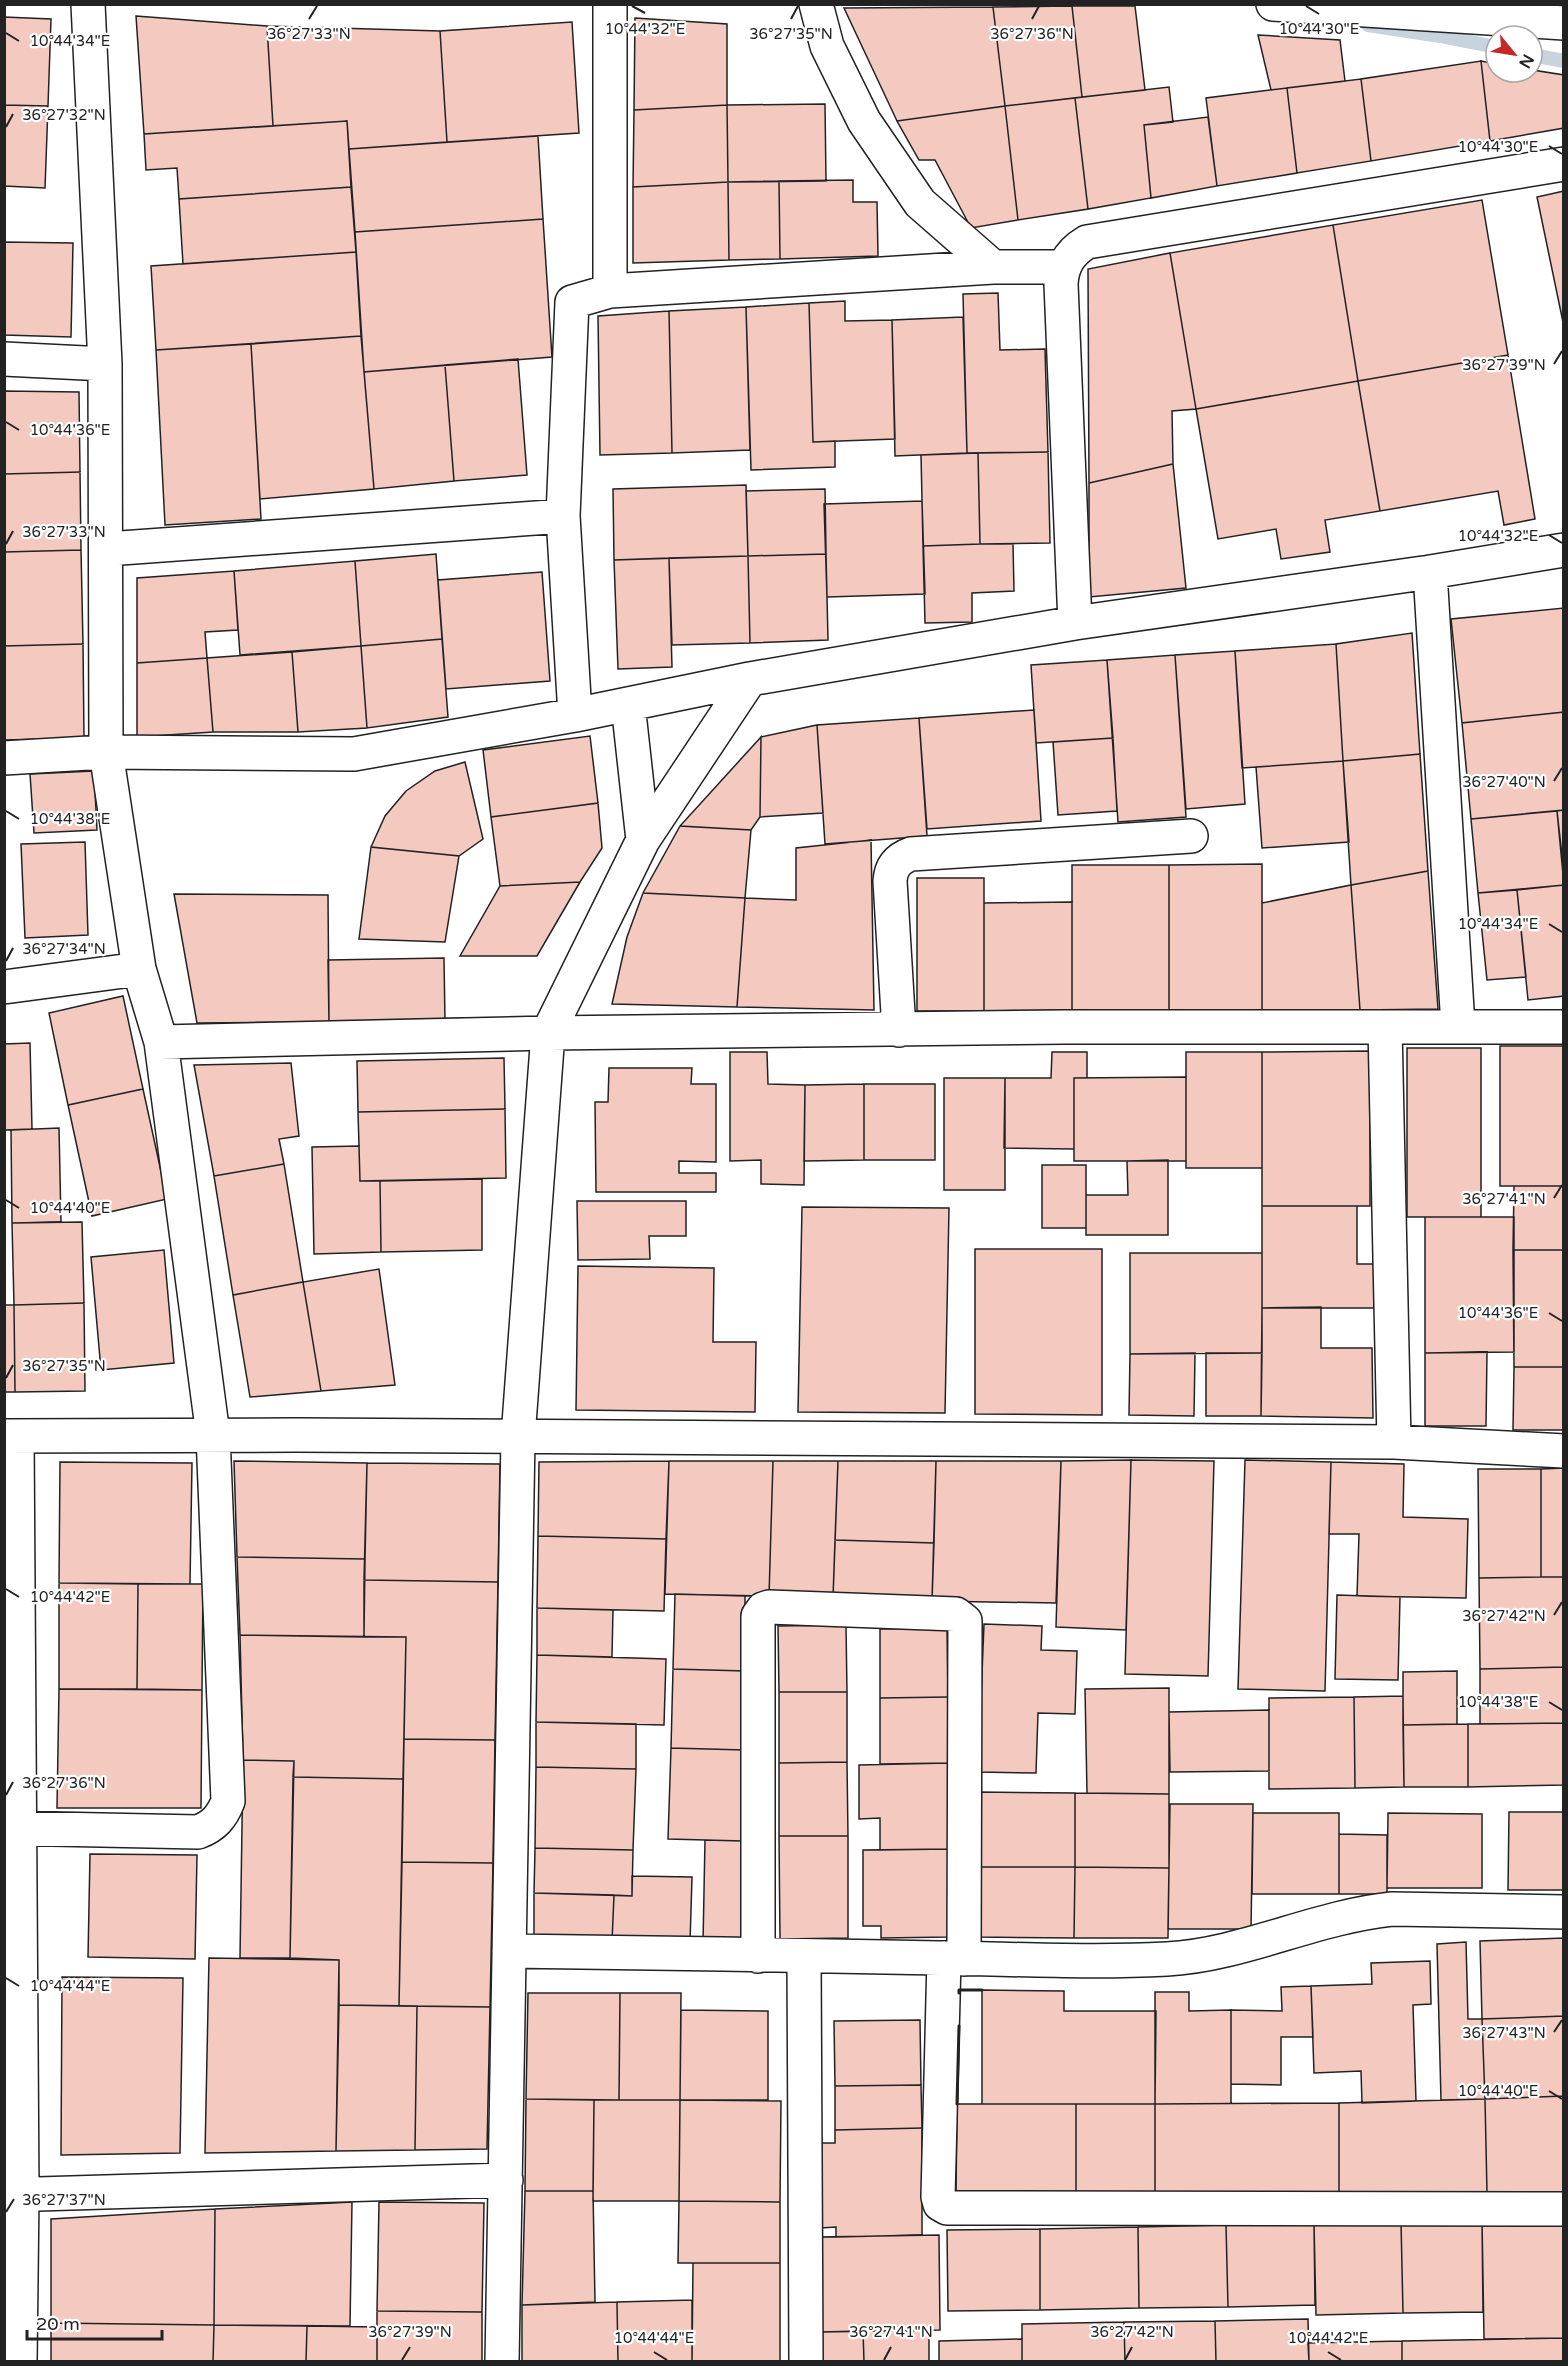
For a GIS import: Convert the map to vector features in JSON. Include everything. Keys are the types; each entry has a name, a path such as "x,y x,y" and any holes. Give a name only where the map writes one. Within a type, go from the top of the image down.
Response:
{"street":[{"path":"12,1828 198,1832 209,1828 224,1813 229,1793 213,1435 161,1042 139,969 106,752 105,364 88,4"},
{"path":"610,4 610,291"},
{"path":"816,4 827,46 864,121 920,203 993,267"},
{"path":"1273,4 1563,23"},
{"path":"1075,623 1061,284 1063,267 1074,251 1087,242 1563,164"},
{"path":"576,714 563,516 572,302 610,291 993,267 1063,267"},
{"path":"4,359 105,364"},
{"path":"107,549 563,516"},
{"path":"4,758 106,752 354,754 576,714 750,679 1075,623 1430,572 1563,550"},
{"path":"1430,572 1458,1026"},
{"path":"502,2361 518,1437 548,1034 643,840 750,679"},
{"path":"628,704 643,840"},
{"path":"899,1030 890,881 891,870 904,856 1191,836"},
{"path":"4,987 139,969"},
{"path":"161,1042 1077,1027 1563,1027"},
{"path":"1385,1027 1394,1443"},
{"path":"20,2361 13,2195 11,1436 213,1435 1394,1443 1563,1451"},
{"path":"758,1956 758,1616 763,1609 769,1607 956,1614 965,1621 954,1958 938,2197 940,2204 947,2208 1563,2209"},
{"path":"509,1951 804,1957 1166,1959 1197,1956 1342,1916 1369,1911 1392,1909 1563,1912"},
{"path":"804,1957 806,2361"},
{"path":"13,2195 506,2180"}],"building":[{"path":"1072,6 1082,97 1005,106 993,7"},
{"path":"1072,6 1135,6 1145,90 1082,97"},
{"path":"993,7 1005,106 897,121 844,8"},
{"path":"136,16 267,26 273,126 144,134"},
{"path":"4,17 51,19 48,106 4,105"},
{"path":"635,18 727,24 727,105 634,110"},
{"path":"572,22 579,133 447,142 440,31"},
{"path":"267,26 440,31 447,142 349,149 347,121 273,126"},
{"path":"1258,35 1340,40 1345,81 1271,90"},
{"path":"1481,61 1490,141 1371,161 1361,79"},
{"path":"1481,61 1484,62 1484,84 1544,84 1544,72 1564,75 1564,128 1490,141"},
{"path":"1361,79 1371,161 1297,173 1287,88"},
{"path":"1169,87 1173,122 1144,125 1151,198 1088,209 1075,98"},
{"path":"1287,88 1297,173 1217,186 1206,98"},
{"path":"1075,98 1088,209 1018,220 1005,106"},
{"path":"825,104 826,181 728,182 727,105"},
{"path":"4,105 48,106 45,188 4,186"},
{"path":"727,105 728,182 633,187 634,110"},
{"path":"1005,106 1018,220 971,228 935,160 919,160 897,121"},
{"path":"1208,117 1217,186 1151,198 1144,125"},
{"path":"347,121 351,187 179,199 177,168 146,170 144,134"},
{"path":"538,136 543,219 355,232 349,149"},
{"path":"853,180 853,202 877,202 878,256 780,259 779,181"},
{"path":"779,181 780,259 729,260 728,182"},
{"path":"728,182 729,260 633,263 633,187"},
{"path":"351,187 356,252 183,264 179,199"},
{"path":"1564,191 1564,327 1537,197"},
{"path":"1482,200 1508,355 1358,381 1333,225"},
{"path":"543,219 552,357 364,372 355,232"},
{"path":"1333,225 1358,381 1196,409 1170,253"},
{"path":"4,242 73,243 71,337 4,335"},
{"path":"356,252 361,336 156,350 151,266"},
{"path":"1170,253 1196,409 1172,411 1173,464 1089,483 1088,269"},
{"path":"998,293 1000,350 1045,349 1048,452 967,453 963,294"},
{"path":"845,301 845,321 892,320 895,439 813,442 809,303"},
{"path":"809,303 813,442 835,441 835,467 751,470 746,307"},
{"path":"746,307 750,450 672,453 669,311"},
{"path":"669,311 672,453 600,455 598,316"},
{"path":"963,317 967,453 895,456 892,320"},
{"path":"361,336 374,489 260,499 251,344"},
{"path":"251,344 261,519 165,525 156,350"},
{"path":"1508,355 1535,519 1504,525 1498,491 1380,511 1358,381"},
{"path":"518,359 527,475 454,481 445,365"},
{"path":"445,365 454,481 374,489 364,372"},
{"path":"1358,381 1380,511 1325,520 1330,552 1281,559 1276,529 1218,539 1196,409"},
{"path":"4,391 79,392 80,472 4,474"},
{"path":"1048,452 1050,543 980,544 978,453"},
{"path":"978,453 980,544 923,546 921,455"},
{"path":"1173,464 1186,588 1089,597 1089,483"},
{"path":"80,472 81,550 4,552 4,474"},
{"path":"746,485 748,556 614,560 613,489"},
{"path":"825,489 826,554 748,556 746,491"},
{"path":"922,501 925,594 827,597 824,504"},
{"path":"1013,544 1014,591 972,593 972,622 925,623 923,546"},
{"path":"81,550 83,644 4,646 4,552"},
{"path":"436,554 442,639 361,646 355,561"},
{"path":"826,554 828,640 750,643 748,556"},
{"path":"748,556 750,643 672,645 669,558"},
{"path":"669,558 672,667 618,669 614,560"},
{"path":"355,561 361,646 240,655 234,571"},
{"path":"234,571 238,630 205,632 207,658 137,663 137,578"},
{"path":"542,572 550,681 446,689 438,580"},
{"path":"1564,608 1564,712 1462,723 1451,619"},
{"path":"1412,633 1420,754 1343,761 1336,644"},
{"path":"442,639 448,717 367,728 361,646"},
{"path":"83,644 84,738 4,740 4,646"},
{"path":"1336,644 1343,761 1242,768 1235,651"},
{"path":"361,646 367,728 298,732 292,652"},
{"path":"1235,651 1245,804 1186,809 1175,655"},
{"path":"292,652 298,732 213,732 207,658"},
{"path":"1175,655 1186,817 1118,822 1107,660"},
{"path":"207,658 213,732 137,737 137,663"},
{"path":"1107,660 1113,738 1036,743 1031,665"},
{"path":"1034,710 1041,821 927,829 919,718"},
{"path":"1564,712 1564,810 1471,819 1462,723"},
{"path":"919,718 927,836 825,844 817,725"},
{"path":"817,725 823,813 760,817 761,737"},
{"path":"590,736 598,803 491,817 483,750"},
{"path":"761,737 760,817 751,830 680,826"},
{"path":"1113,738 1117,811 1058,815 1053,742"},
{"path":"1420,754 1428,871 1351,885 1343,761"},
{"path":"1343,761 1349,842 1262,848 1256,767"},
{"path":"465,762 483,839 459,856 371,847 385,816 406,791 435,771"},
{"path":"94,771 97,830 34,833 30,774"},
{"path":"598,803 602,848 580,882 500,886 491,817"},
{"path":"1564,810 1564,873 1557,811"},
{"path":"1557,811 1564,885 1478,893 1471,819"},
{"path":"680,826 751,830 745,898 643,893"},
{"path":"871,840 874,1010 737,1007 745,898 796,900 796,848"},
{"path":"85,842 88,935 25,938 21,844"},
{"path":"371,847 459,856 445,942 359,939"},
{"path":"1262,864 1262,1010 1169,1010 1169,865"},
{"path":"1072,865 1169,865 1169,1010 1072,1010"},
{"path":"1428,871 1438,1009 1360,1010 1351,885"},
{"path":"917,878 984,878 984,1011 917,1011"},
{"path":"580,882 537,956 460,956 500,886"},
{"path":"1351,885 1360,1010 1262,1010 1262,903"},
{"path":"1564,885 1564,996 1528,1000 1517,890"},
{"path":"1517,890 1526,977 1487,980 1478,893"},
{"path":"643,893 745,898 737,1007 612,1004 627,937"},
{"path":"174,894 328,895 329,1022 197,1023"},
{"path":"1072,902 1072,1010 984,1011 984,903"},
{"path":"444,958 445,1021 329,1022 328,960"},
{"path":"123,996 143,1089 68,1105 49,1013"},
{"path":"30,1043 32,1129 4,1130 4,1044"},
{"path":"1500,1046 1564,1046 1564,1186 1500,1186"},
{"path":"1407,1048 1481,1048 1481,1217 1407,1217"},
{"path":"1370,1051 1370,1206 1262,1206 1262,1052"},
{"path":"730,1052 767,1052 768,1084 805,1085 804,1185 761,1184 761,1160 730,1161"},
{"path":"1052,1052 1087,1052 1087,1078 1074,1078 1074,1149 1004,1148 1005,1078 1051,1078"},
{"path":"1186,1052 1262,1052 1262,1168 1186,1168"},
{"path":"504,1058 505,1109 358,1112 357,1061"},
{"path":"291,1063 299,1136 279,1139 284,1164 214,1176 194,1065"},
{"path":"609,1068 692,1068 691,1084 716,1084 716,1162 679,1161 679,1173 716,1173 716,1192 596,1192 595,1102 608,1102"},
{"path":"1186,1077 1186,1161 1074,1161 1074,1078"},
{"path":"944,1078 1005,1078 1005,1190 944,1190"},
{"path":"864,1084 864,1160 804,1161 805,1085"},
{"path":"864,1084 935,1084 935,1160 864,1160"},
{"path":"143,1089 167,1199 92,1216 68,1105"},
{"path":"505,1109 506,1178 360,1181 358,1112"},
{"path":"59,1128 61,1222 12,1223 11,1130"},
{"path":"359,1146 360,1181 380,1181 381,1252 314,1254 312,1147"},
{"path":"1168,1160 1168,1235 1086,1235 1086,1195 1128,1195 1127,1161"},
{"path":"284,1164 303,1282 233,1295 214,1176"},
{"path":"1042,1165 1086,1165 1086,1228 1042,1228"},
{"path":"482,1179 482,1250 381,1252 380,1181"},
{"path":"1514,1186 1564,1186 1564,1250 1513,1250"},
{"path":"577,1201 686,1201 686,1236 649,1236 650,1259 578,1260"},
{"path":"1262,1206 1357,1206 1357,1264 1374,1264 1374,1308 1262,1308"},
{"path":"802,1207 949,1208 945,1413 798,1412"},
{"path":"1425,1217 1514,1217 1514,1352 1425,1353"},
{"path":"82,1222 84,1303 14,1305 12,1223"},
{"path":"975,1249 1102,1249 1102,1415 975,1414"},
{"path":"164,1250 174,1363 101,1370 91,1257"},
{"path":"1513,1250 1564,1250 1564,1367 1514,1367"},
{"path":"1130,1253 1262,1253 1262,1353 1130,1354"},
{"path":"578,1266 714,1268 713,1342 756,1342 755,1412 576,1410"},
{"path":"379,1269 395,1385 321,1391 303,1282"},
{"path":"303,1282 321,1391 250,1397 233,1295"},
{"path":"84,1303 85,1391 15,1392 14,1305"},
{"path":"4,1305 14,1305 15,1392 4,1392"},
{"path":"1321,1307 1321,1348 1372,1348 1373,1418 1261,1416 1262,1308"},
{"path":"1487,1352 1486,1426 1425,1426 1425,1353"},
{"path":"1195,1353 1194,1416 1129,1415 1130,1354"},
{"path":"1206,1353 1262,1353 1261,1416 1206,1416"},
{"path":"1514,1367 1564,1367 1564,1430 1513,1430"},
{"path":"1131,1460 1126,1630 1056,1627 1061,1461"},
{"path":"1131,1460 1214,1461 1208,1676 1125,1674"},
{"path":"1245,1460 1331,1462 1325,1691 1238,1689"},
{"path":"234,1461 367,1463 365,1559 237,1557"},
{"path":"669,1461 773,1461 769,1596 665,1594"},
{"path":"669,1461 666,1539 538,1536 539,1462"},
{"path":"773,1461 838,1461 833,1598 769,1596"},
{"path":"838,1461 936,1461 934,1543 835,1540"},
{"path":"936,1461 1061,1461 1056,1603 932,1601"},
{"path":"60,1462 192,1463 190,1584 59,1583"},
{"path":"1331,1462 1404,1464 1403,1517 1468,1519 1466,1598 1357,1596 1359,1534 1329,1534"},
{"path":"367,1463 500,1464 498,1582 364,1580"},
{"path":"1564,1468 1564,1577 1541,1577 1541,1469"},
{"path":"1478,1469 1541,1469 1541,1577 1479,1578"},
{"path":"538,1536 666,1539 664,1611 537,1608"},
{"path":"835,1540 934,1543 932,1601 833,1598"},
{"path":"237,1557 365,1559 364,1637 240,1635"},
{"path":"1564,1577 1564,1667 1480,1669 1479,1578"},
{"path":"364,1580 498,1582 495,1740 404,1739 406,1637 364,1637"},
{"path":"59,1583 138,1584 137,1689 59,1689"},
{"path":"138,1584 203,1584 202,1690 137,1689"},
{"path":"675,1594 745,1596 745,1671 673,1669"},
{"path":"1337,1595 1400,1597 1398,1680 1335,1679"},
{"path":"537,1608 613,1610 612,1657 537,1655"},
{"path":"984,1624 1042,1626 1041,1650 1077,1651 1075,1714 1038,1713 1036,1773 978,1772"},
{"path":"846,1625 847,1692 779,1692 778,1626"},
{"path":"947,1628 948,1697 880,1698 880,1629"},
{"path":"240,1635 406,1637 403,1779 293,1777 294,1761 243,1760"},
{"path":"537,1655 666,1659 664,1725 536,1722"},
{"path":"1564,1667 1564,1723 1480,1724 1480,1669"},
{"path":"673,1669 745,1671 744,1750 671,1748"},
{"path":"1457,1671 1457,1724 1403,1725 1403,1672"},
{"path":"1169,1688 1169,1794 1087,1793 1085,1689"},
{"path":"59,1689 202,1690 201,1808 57,1808"},
{"path":"779,1692 847,1692 847,1762 779,1763"},
{"path":"1403,1696 1404,1787 1355,1788 1354,1697"},
{"path":"948,1697 948,1763 880,1764 880,1698"},
{"path":"1354,1697 1355,1788 1269,1789 1269,1698"},
{"path":"1269,1710 1269,1771 1170,1772 1169,1712"},
{"path":"536,1722 636,1724 636,1769 536,1767"},
{"path":"1564,1723 1564,1785 1468,1787 1468,1724"},
{"path":"1468,1724 1468,1787 1404,1787 1403,1725"},
{"path":"404,1739 495,1740 493,1863 402,1862"},
{"path":"671,1748 744,1750 743,1841 668,1839"},
{"path":"243,1760 294,1761 290,1958 240,1958"},
{"path":"847,1762 848,1836 779,1836 779,1763"},
{"path":"948,1763 948,1849 880,1850 880,1818 859,1819 859,1765"},
{"path":"536,1767 636,1769 633,1850 535,1848"},
{"path":"293,1777 403,1779 399,2006 339,2005 339,1960 290,1958"},
{"path":"979,1792 1075,1793 1075,1867 978,1867"},
{"path":"1075,1793 1169,1794 1169,1868 1075,1867"},
{"path":"1170,1804 1253,1804 1251,1929 1168,1929"},
{"path":"1509,1812 1564,1812 1564,1890 1508,1890"},
{"path":"1253,1813 1339,1813 1339,1894 1252,1894"},
{"path":"1388,1813 1482,1814 1482,1888 1387,1888"},
{"path":"1339,1834 1387,1835 1387,1894 1339,1894"},
{"path":"779,1836 848,1836 848,1938 780,1939"},
{"path":"705,1840 743,1841 743,1944 703,1943"},
{"path":"535,1848 633,1850 632,1896 534,1893"},
{"path":"948,1849 949,1937 881,1938 881,1926 863,1926 863,1850"},
{"path":"90,1854 197,1855 195,1959 88,1957"},
{"path":"402,1862 493,1863 490,2007 399,2006"},
{"path":"978,1867 1075,1867 1074,1938 977,1937"},
{"path":"1075,1867 1169,1868 1168,1938 1074,1938"},
{"path":"632,1876 692,1877 690,1943 612,1942 614,1895 632,1896"},
{"path":"534,1893 614,1895 612,1942 534,1940"},
{"path":"1564,1938 1564,2016 1482,2019 1480,1941"},
{"path":"1466,1942 1468,2019 1482,2019 1485,2099 1441,2100 1437,1944"},
{"path":"209,1958 339,1960 336,2151 205,2153"},
{"path":"1430,1961 1431,2004 1413,2005 1416,2101 1362,2103 1361,2071 1314,2073 1311,1986 1372,1984 1371,1963"},
{"path":"62,1977 183,1978 180,2153 61,2155"},
{"path":"1311,1986 1313,2037 1281,2037 1281,2085 1231,2084 1231,2010 1282,2011 1281,1987"},
{"path":"982,1990 1064,1991 1064,2011 1156,2011 1155,2104 982,2104"},
{"path":"1155,1992 1189,1992 1189,2011 1231,2010 1231,2104 1155,2104"},
{"path":"528,1993 620,1993 619,2100 526,2099"},
{"path":"620,1993 681,1993 680,2100 619,2100"},
{"path":"339,2005 417,2006 415,2150 336,2151"},
{"path":"417,2006 490,2007 487,2149 415,2150"},
{"path":"681,2010 768,2011 768,2100 680,2100"},
{"path":"1564,2016 1564,2096 1485,2099 1482,2019"},
{"path":"920,2020 921,2085 835,2086 834,2021"},
{"path":"921,2085 922,2128 835,2130 835,2086"},
{"path":"1564,2096 1564,2193 1487,2193 1485,2099"},
{"path":"526,2099 594,2100 593,2191 525,2191"},
{"path":"1485,2099 1487,2193 1339,2194 1339,2103"},
{"path":"594,2100 680,2100 679,2201 593,2201"},
{"path":"680,2100 781,2101 780,2202 679,2201"},
{"path":"1339,2103 1339,2194 1155,2194 1155,2104"},
{"path":"957,2104 1076,2104 1076,2194 956,2195"},
{"path":"1076,2104 1155,2104 1155,2194 1076,2194"},
{"path":"922,2128 922,2235 836,2237 836,2227 821,2228 820,2143 835,2143 835,2130"},
{"path":"525,2191 593,2191 595,2302 522,2305"},
{"path":"679,2201 780,2202 780,2263 678,2263"},
{"path":"352,2202 350,2326 214,2325 215,2209"},
{"path":"379,2202 484,2203 482,2312 377,2311"},
{"path":"215,2209 214,2325 51,2323 51,2219"},
{"path":"1564,2219 1564,2338 1484,2339 1482,2220"},
{"path":"1482,2220 1483,2312 1403,2313 1401,2222"},
{"path":"1401,2222 1403,2313 1316,2315 1314,2224"},
{"path":"1314,2224 1315,2305 1228,2307 1226,2225"},
{"path":"1226,2225 1228,2307 1139,2308 1138,2227"},
{"path":"1138,2227 1139,2308 1040,2310 1040,2229"},
{"path":"1040,2229 1040,2310 948,2311 947,2230"},
{"path":"939,2235 940,2330 820,2332 819,2237"},
{"path":"693,2263 780,2263 780,2362 692,2362"},
{"path":"692,2300 692,2362 618,2362 617,2302"},
{"path":"617,2302 618,2362 522,2362 522,2305"},
{"path":"377,2311 482,2312 482,2362 377,2362"},
{"path":"1308,2319 1309,2362 1216,2362 1215,2321"},
{"path":"1215,2321 1216,2362 1125,2362 1124,2322"},
{"path":"1124,2322 1125,2362 1022,2362 1022,2324"},
{"path":"51,2323 214,2325 213,2362 51,2362"},
{"path":"214,2325 307,2326 306,2362 213,2362"},
{"path":"307,2326 377,2327 377,2362 306,2362"},
{"path":"863,2331 929,2331 929,2362 864,2362"},
{"path":"863,2331 864,2362 820,2362 820,2332"},
{"path":"1564,2338 1564,2362 1402,2362 1402,2341"},
{"path":"1022,2339 1022,2362 939,2362 939,2341"},
{"path":"1402,2341 1402,2362 1309,2362 1308,2343"}],"waterway":[{"path":"1368,25 1484,45"},
{"path":"1544,57 1564,61"}],"wall":[{"path":"959,1993 959,1990 982,1990"},
{"path":"957,2104 959,2026"}]}
